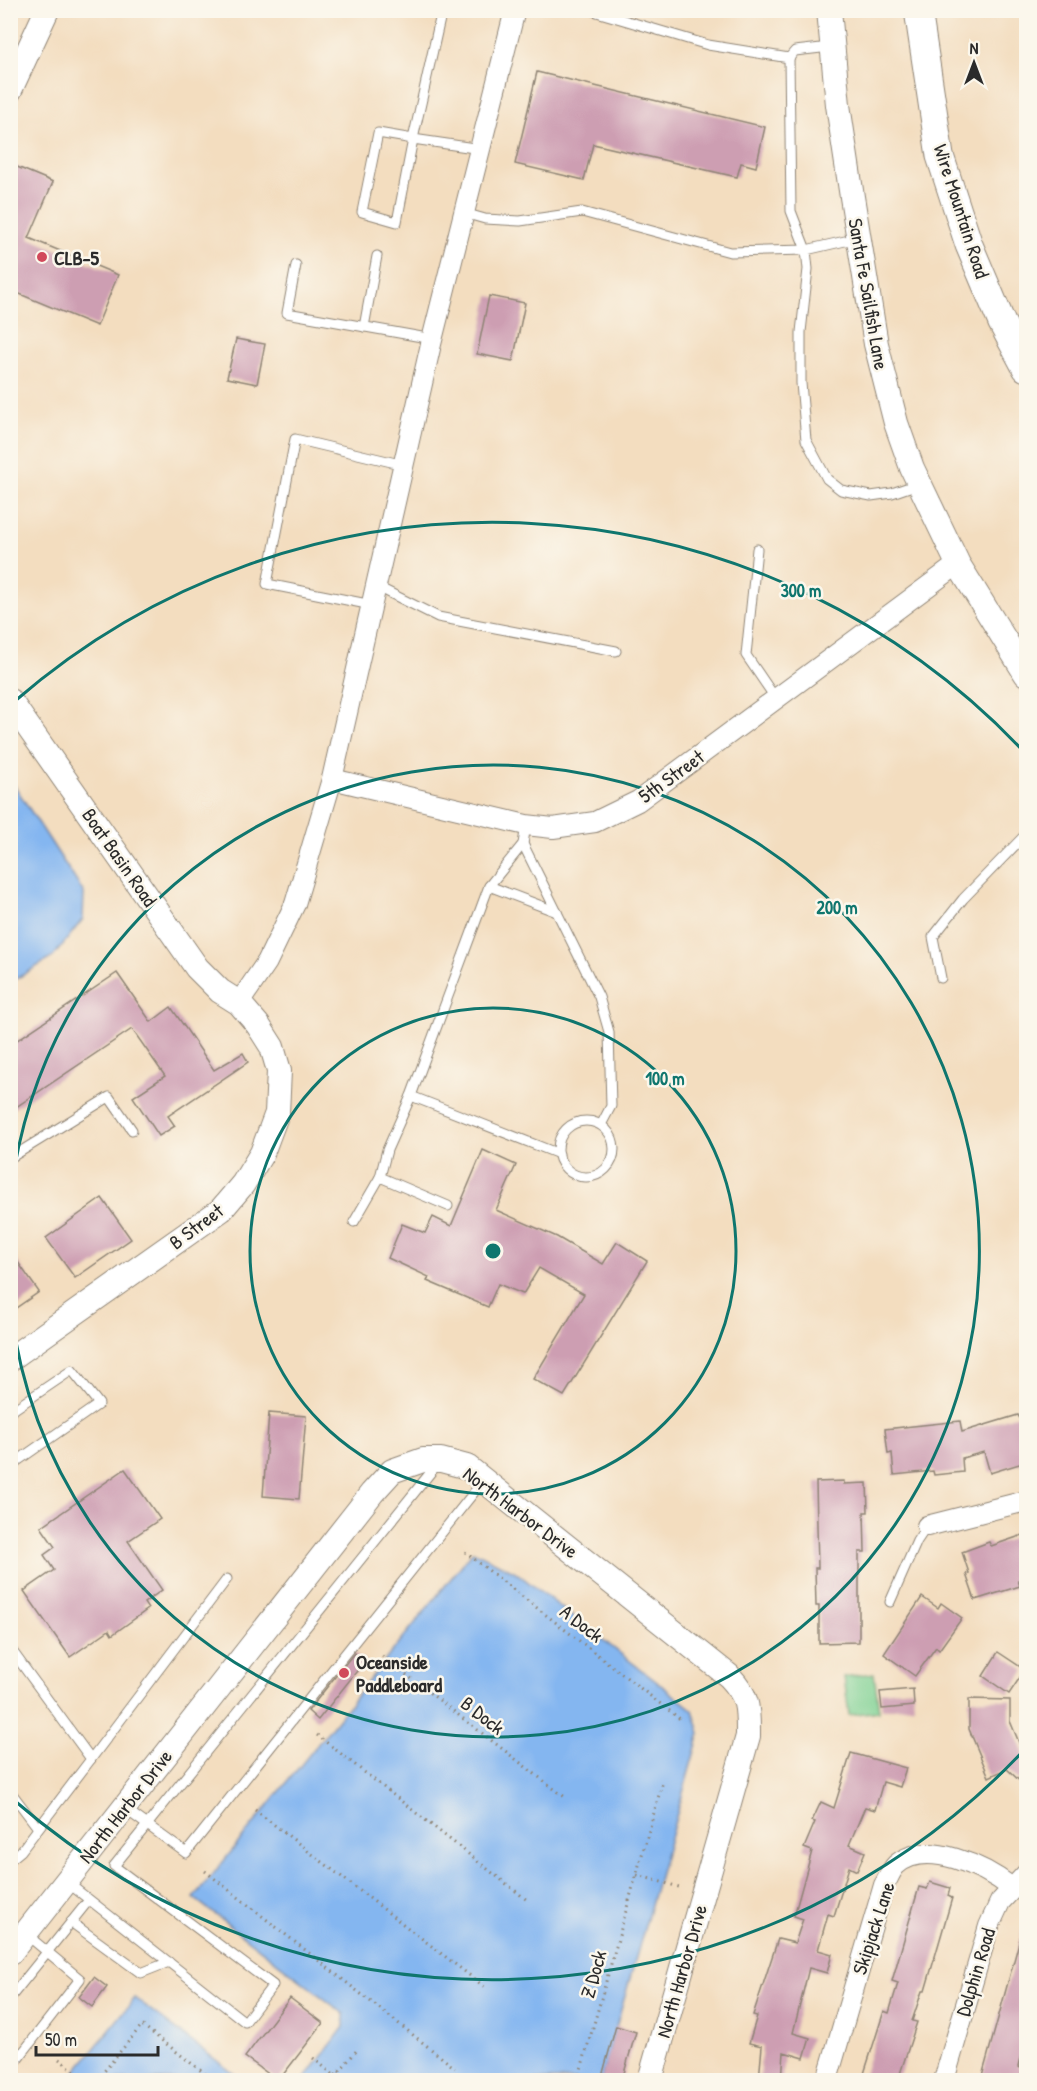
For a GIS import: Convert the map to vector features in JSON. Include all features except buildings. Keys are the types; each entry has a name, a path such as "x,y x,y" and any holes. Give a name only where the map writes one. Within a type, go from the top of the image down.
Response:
{"main road":[{"name":"Wire Mountain Road","path":"918,10 940,156 969,244 1002,323 1026,368"}],"street":[{"path":"12,81 47,10"},
{"path":"239,1003 267,962 295,904 332,779 432,339 515,10"},
{"name":"Santa Fe Sailfish Lane","path":"829,10 838,105 876,344 896,423 920,484 958,564 1026,674"},
{"name":"5th Street","path":"332,779 524,834 595,822 638,801 958,564"},
{"name":"Boat Basin Road","path":"10,701 197,968 220,991 239,1003"},
{"name":"B Street","path":"10,1359 221,1210 243,1184 262,1153 277,1113 279,1071 272,1047 239,1003"},
{"name":"North Harbor Drive","path":"18,1943 372,1493 392,1471 423,1460 441,1460 467,1467 729,1676 741,1689 748,1706 748,1736 650,2080"},
{"path":"927,1526 1026,1501"},
{"name":"Skipjack Lane","path":"827,2080 884,1885 895,1866 915,1854 940,1854 996,1876 1012,1888"},
{"name":"Dolphin Road","path":"944,2080 989,1926 1000,1902 1026,1874"}],"lane":[{"path":"442,10 413,139 397,222 362,212 378,133 413,139 481,149"},
{"path":"590,10 708,45 789,58"},
{"path":"832,47 795,51 789,58 791,211 806,250 808,269 801,342 801,383 806,440 827,479 841,490 871,496 892,493 920,484"},
{"path":"464,213 485,219 520,220 582,212 730,252 806,250 859,238"},
{"path":"364,327 377,256"},
{"path":"296,265 287,313 432,339"},
{"path":"404,465 295,439 267,584 374,596 438,617 616,651"},
{"path":"757,549 746,655 776,699"},
{"path":"354,1222 380,1177 387,1150 411,1096 489,886 524,834"},
{"path":"524,834 557,912 599,997 609,1032 611,1106 601,1125"},
{"path":"941,978 933,937 963,899 1026,834"},
{"path":"489,886 557,912"},
{"path":"411,1096 559,1154"},
{"path":"10,1158 109,1097 132,1130"},
{"path":"587,1121 601,1125 611,1135 615,1148 611,1163 606,1169 590,1177 574,1174 567,1169 559,1154 561,1137 572,1125 587,1121"},
{"path":"380,1177 448,1206"},
{"path":"10,1412 72,1370 99,1404 10,1466"},
{"path":"66,1881 245,2022 273,1985 114,1866 441,1460"},
{"path":"124,1808 186,1853 483,1480"},
{"path":"890,1602 917,1541 927,1526"},
{"path":"10,1860 21,1851 227,1579"},
{"path":"10,1648 91,1759"},
{"path":"10,1791 38,1828"},
{"path":"10,1998 89,1900"},
{"path":"71,1922 141,1973 169,1962"},
{"path":"10,2069 81,1979 47,1952 18,1943"}],"path":[{"name":"A Dock","path":"465,1552 680,1719"},
{"name":"B Dock","path":"382,1656 566,1798"},
{"path":"317,1735 527,1900"},
{"name":"Z Dock","path":"578,2080 663,1781"},
{"path":"255,1810 486,1988"},
{"path":"205,1871 455,2068"},
{"path":"637,1875 679,1887"},
{"path":"97,2080 142,2025 213,2080"},
{"path":"332,2080 357,2050"},
{"path":"314,2058 334,2075"},
{"path":"58,2059 86,2080"},
{"path":"339,2071 351,2080"}],"green space":[{"path":"874,1673 879,1711 849,1715 844,1677"}],"water":[{"path":"10,779 84,893 83,919 53,957 11,982"},
{"path":"473,1551 514,1571 693,1710 700,1733 601,2080 304,2080 344,2027 344,2014 194,1898"},
{"path":"135,1998 242,2080 69,2080"}],"place":[{"name":"CLB-5","path":"42,257"},
{"name":"Oceanside Paddleboard","path":"344,1673"}]}
